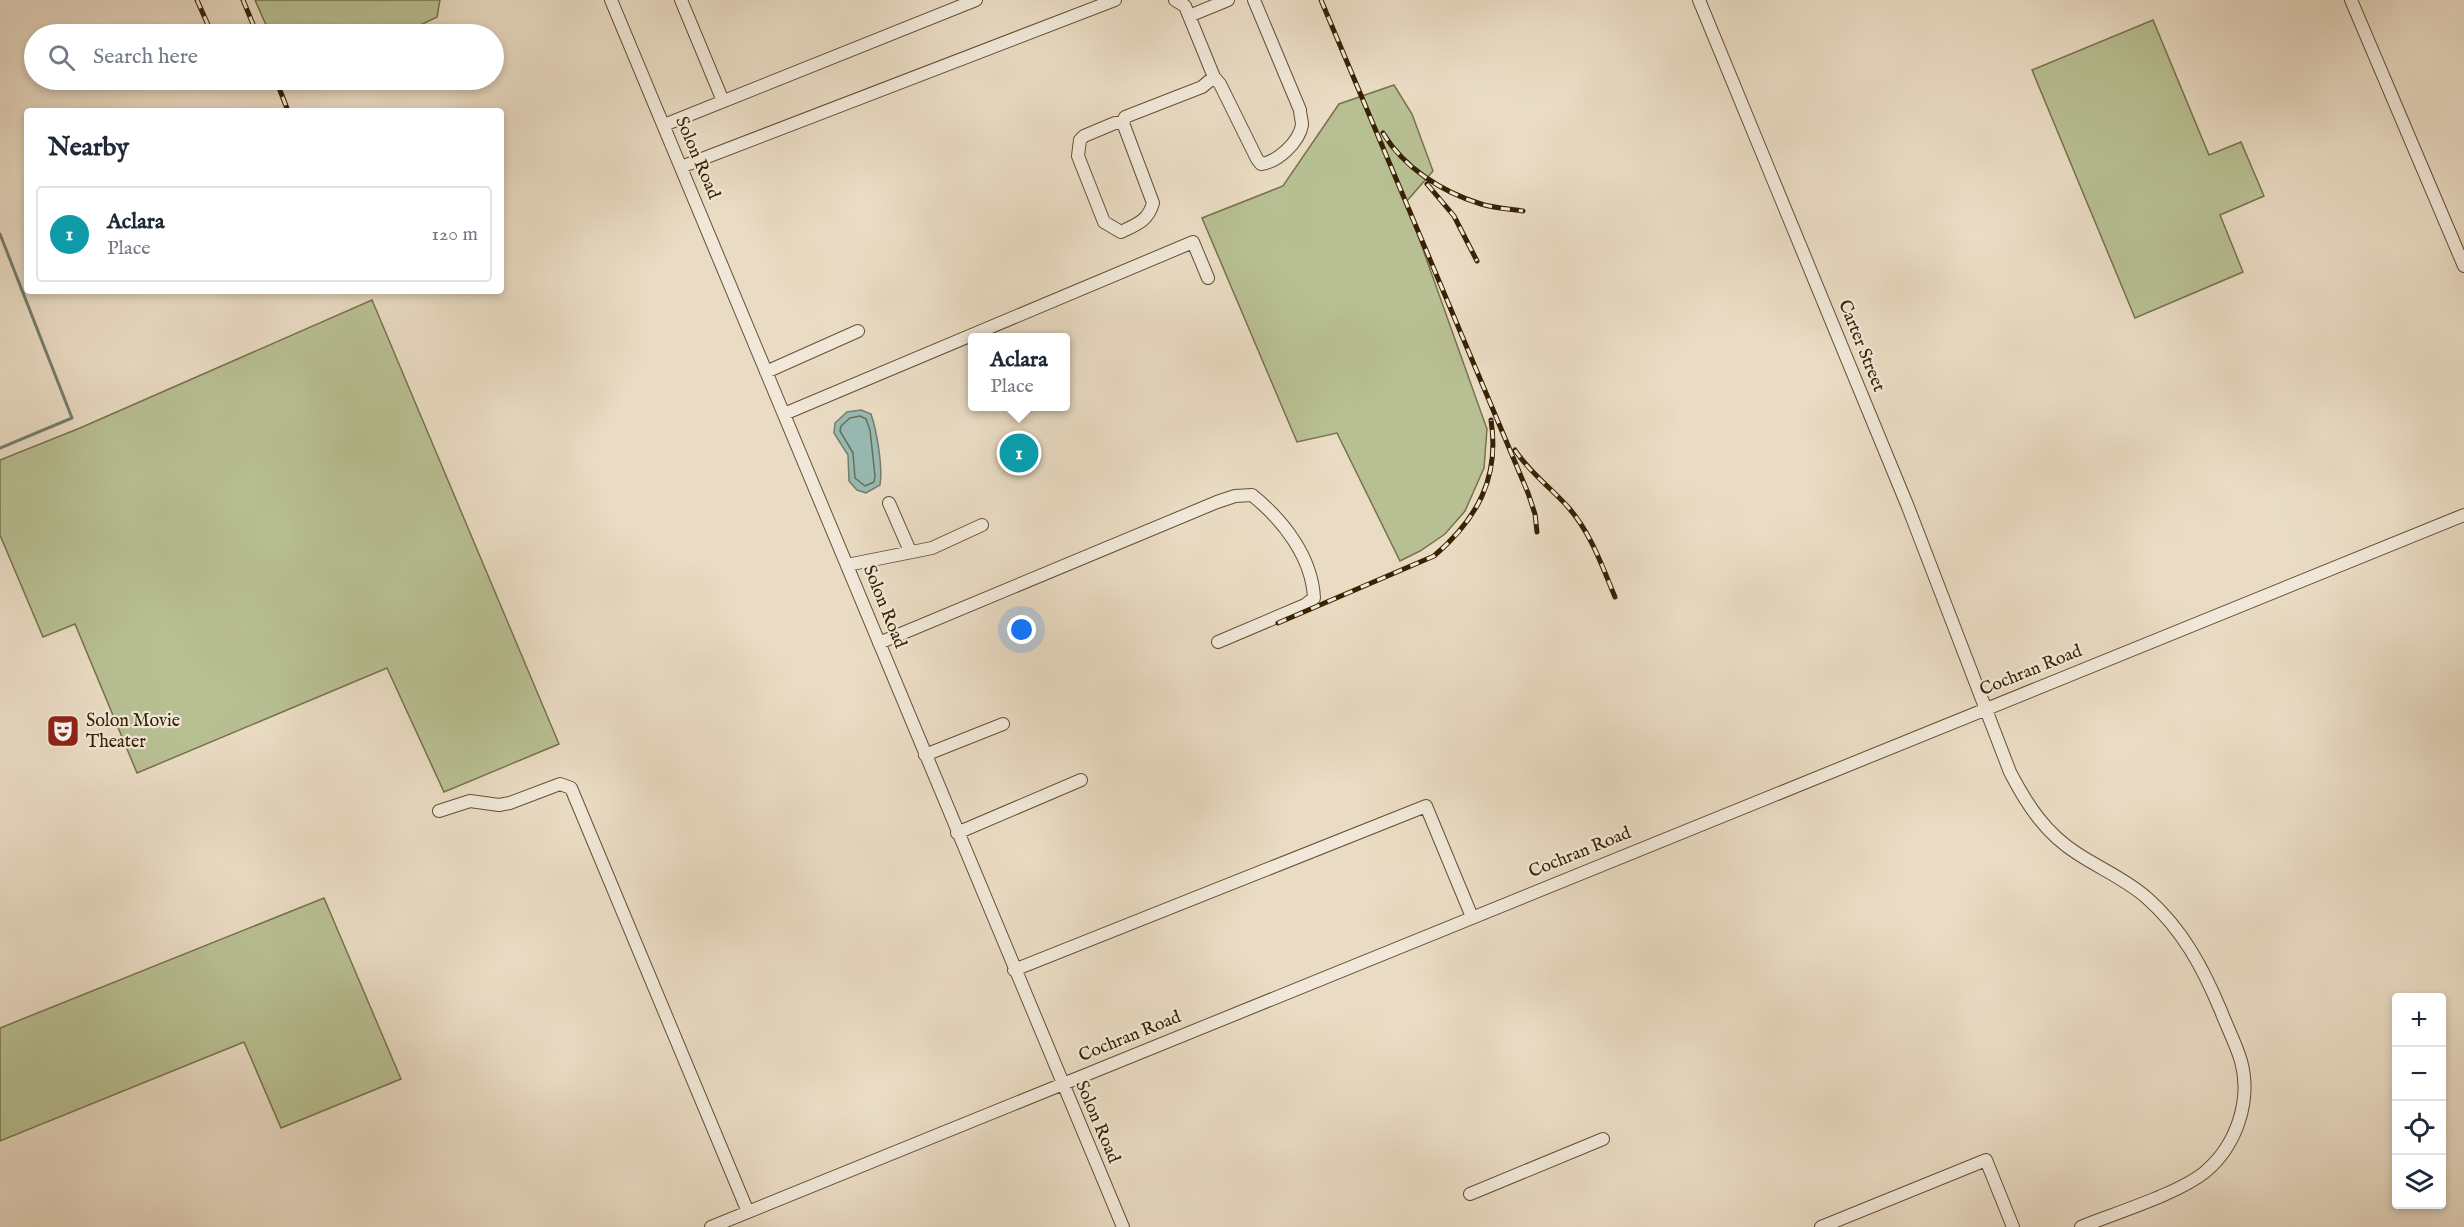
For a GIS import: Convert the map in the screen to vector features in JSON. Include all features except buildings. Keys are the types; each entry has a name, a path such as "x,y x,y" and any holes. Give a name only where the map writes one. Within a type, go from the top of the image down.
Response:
{"street":[{"name":"Solon Road","path":"611,0 1123,1227"},
{"path":"681,0 723,101"},
{"path":"664,125 976,0"},
{"path":"681,167 1116,0"},
{"path":"1175,0 1185,6 1214,77 1220,84 1261,164 1280,156 1292,143 1302,126 1300,110 1254,0"},
{"path":"1190,16 1228,0"},
{"name":"Carter Street","path":"1699,0 1908,507 1984,708 2023,798 2042,824 2077,854 2130,885 2165,915 2191,948 2206,975 2241,1061 2244,1093 2240,1119 2227,1148 2216,1161 2190,1181 2081,1227"},
{"path":"2351,0 2464,266"},
{"path":"1123,123 1115,123 1084,136 1078,149 1078,156 1104,222 1121,232 1143,221 1151,212 1154,203 1123,123 1125,117 1202,87 1214,77"},
{"path":"977,333 1193,242 1208,278"},
{"path":"766,372 858,331"},
{"path":"784,414 968,337"},
{"path":"879,643 1217,502 1235,496 1252,495 1297,542 1314,590 1314,598 1305,605 1218,642"},
{"path":"889,503 910,551"},
{"name":"Cochran Road","path":"711,1227 1984,708 2464,515"},
{"path":"847,565 932,548 982,525"},
{"path":"925,755 1003,724"},
{"path":"957,833 1082,780"},
{"path":"439,811 470,801 499,805 510,804 560,784 571,788 748,1212"},
{"path":"1014,970 1426,806 1472,917"},
{"path":"1470,1194 1603,1139"},
{"path":"1821,1227 1986,1160 2013,1227"}],"green space":[{"path":"255,0 440,0 437,17 423,24 266,24"},
{"path":"2153,20 2209,155 2241,142 2264,196 2220,215 2243,272 2135,318 2032,70"},
{"path":"1394,85 1412,114 1433,171 1406,202 1487,429 1484,468 1465,511 1445,534 1400,561 1337,433 1297,442 1202,218 1283,186 1339,104"},
{"path":"372,300 559,744 444,792 387,668 137,773 75,624 43,637 0,535 0,460 80,428"},
{"path":"324,898 401,1079 281,1128 244,1042 0,1141 0,1028"}],"water":[{"path":"861,410 871,414 881,469 880,485 866,493 857,490 849,481 848,455 834,433 835,423 847,412"}],"waterway":[{"path":"0,234 72,418 0,448"}],"railway":[{"path":"197,0 208,24"},
{"path":"243,0 253,24"},
{"path":"1321,0 1528,493 1535,514 1537,532"},
{"path":"280,90 287,108"},
{"path":"1383,133 1413,168 1452,193 1481,204 1523,211"},
{"path":"1427,184 1454,216 1477,261"},
{"path":"1278,623 1434,556 1449,542 1473,512 1488,479 1492,461 1491,420"},
{"path":"1515,450 1527,466 1576,517 1595,550 1615,597"}],"place":[{"name":"Aclara","path":"1019,453"},
{"name":"Solon Movie Theater","path":"63,731"}]}
